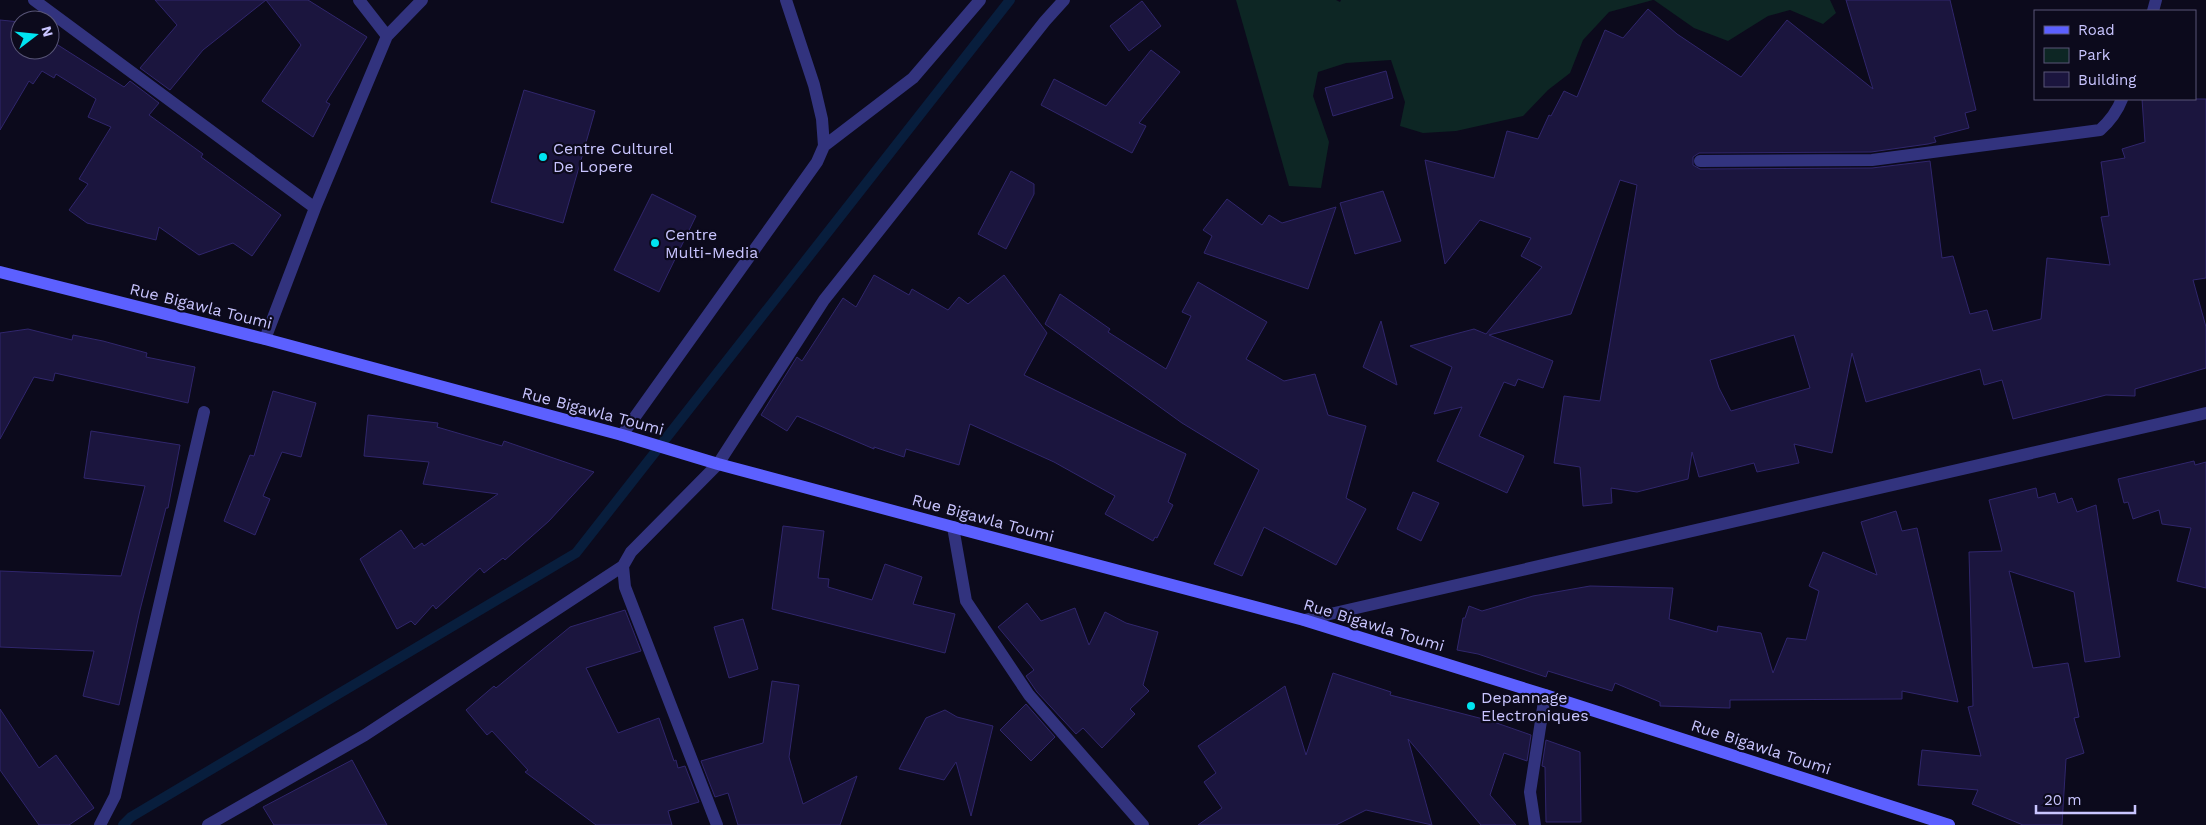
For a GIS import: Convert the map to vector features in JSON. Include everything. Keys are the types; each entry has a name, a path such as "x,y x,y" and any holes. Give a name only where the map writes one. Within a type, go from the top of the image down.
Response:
{"street":[{"path":"34,0 315,208"},
{"path":"359,0 387,36"},
{"path":"265,339 315,208 387,36 422,0"},
{"path":"622,435 817,162 824,146 824,134 814,85 786,0"},
{"path":"824,146 913,78 980,0"},
{"path":"208,825 365,735 623,566 631,552 718,464 824,300 1045,21 1064,0"},
{"path":"1700,161 1872,160 2100,130 2114,115 2122,100"},
{"name":"Rue Bigawla Toumi","path":"0,272 265,339 622,435 718,464 1304,620 1545,695 1949,825"},
{"path":"100,825 115,796 204,412"},
{"path":"1304,620 2206,413"},
{"path":"952,527 966,601 1029,695 1142,825"},
{"path":"623,566 624,587 717,825"},
{"path":"1535,825 1530,792 1545,695"}],"green space":[{"path":"1236,0 1336,0 1340,2 1341,0 1653,0 1609,12 1583,40 1570,73 1548,90 1523,116 1456,131 1423,133 1400,126 1405,102 1391,60 1346,63 1318,72 1313,96 1329,142 1321,188 1289,186"},
{"path":"1654,0 1830,0 1836,13 1823,24 1790,10 1768,16 1728,41 1694,28"}],"building":[{"path":"155,0 266,0 203,50 170,90 140,68 177,25"},
{"path":"266,0 308,0 367,37 326,102 330,104 313,137 262,101 301,45"},
{"path":"1846,0 1950,0 1976,110 1965,113 1969,128 1934,137 1936,142 1928,144 1871,152 1699,153 1693,157 1693,165 1700,169 1872,168 1930,161 1942,258 1953,256 1970,314 1987,310 1993,331 2041,319 2047,258 2110,265 2101,217 2109,216 2101,162 2125,158 2122,149 2145,142 2142,100 2206,99 2206,278 2193,280 2206,327 2206,368 2135,389 2135,396 2106,395 2013,419 2002,380 1984,385 1980,369 1866,402 1852,353 1832,453 1794,444 1799,463 1757,472 1754,463 1699,477 1692,452 1688,479 1637,492 1611,488 1612,503 1583,506 1580,467 1554,463 1564,396 1600,401 1637,185 1620,180 1571,314 1489,335 1553,361 1543,388 1518,379 1515,386 1504,382 1479,436 1524,456 1507,493 1437,461 1462,407 1434,414 1452,367 1410,346 1474,329 1486,334 1542,267 1521,256 1531,238 1480,220 1445,264 1425,160 1494,178 1507,131 1538,139 1549,115 1551,116 1564,91 1577,97 1605,30 1623,38 1648,9 1677,34 1741,77 1787,20 1873,89","holes":["1794,335 1810,388 1731,411 1719,388 1710,360"]},
{"path":"1142,1 1161,26 1129,51 1110,26"},
{"path":"0,20 10,21 10,60 60,60 60,46 124,87 130,81 159,103 149,115 203,154 201,157 281,215 252,256 233,243 199,255 159,227 156,240 87,223 69,210 88,184 79,179 111,127 88,117 96,99 56,74 54,78 42,71 33,84 29,81 0,130"},
{"path":"1151,50 1180,72 1139,123 1146,126 1132,153 1041,105 1054,79 1106,106"},
{"path":"1386,71 1393,98 1333,116 1325,88"},
{"name":"Centre Culturel De Lopere","path":"524,90 595,111 563,223 491,202"},
{"path":"1011,171 1034,184 1034,194 1006,249 978,234"},
{"path":"1383,191 1401,241 1355,254 1340,203"},
{"name":"Centre Multi-Media","path":"652,194 696,216 659,292 614,270"},
{"path":"1227,199 1262,225 1269,215 1282,223 1336,207 1308,289 1204,253 1212,236 1203,230"},
{"path":"874,275 909,295 912,289 948,310 959,297 968,304 1004,275 1047,333 1024,375 1186,454 1168,502 1173,505 1157,538 1155,537 1153,541 1105,514 1115,496 1054,462 970,424 959,465 906,449 904,457 874,447 874,449 797,416 787,431 761,415 797,357 802,361 843,298 856,307"},
{"path":"1198,282 1267,322 1246,359 1284,381 1315,374 1328,415 1366,426 1346,498 1366,509 1336,565 1264,527 1242,576 1214,564 1259,470 1182,423 1045,324 1060,294 1110,329 1108,332 1166,369 1191,316 1182,312"},
{"path":"1381,321 1397,385 1363,367"},
{"path":"28,329 72,340 73,335 103,341 147,353 146,357 195,367 188,403 55,373 53,381 34,377 0,439 0,333"},
{"path":"273,391 316,403 301,457 282,452 263,496 270,499 255,535 224,521 250,455 254,456"},
{"path":"368,415 438,423 437,427 502,446 504,441 594,472 549,521 505,560 503,558 484,573 480,568 436,609 433,605 415,625 411,621 397,629 360,559 401,530 414,549 422,543 424,546 498,494 423,484 429,462 364,456"},
{"path":"91,431 180,445 168,508 166,508 140,610 119,705 83,696 94,651 0,647 0,571 121,576 145,486 84,478"},
{"path":"2194,461 2195,465 2206,462 2206,588 2177,581 2191,528 2162,524 2159,510 2133,519 2128,502 2124,503 2118,479"},
{"path":"2036,488 2038,498 2055,493 2058,503 2072,498 2077,512 2096,505 2120,657 2085,662 2074,592 2009,571 2033,668 2068,663 2079,717 2074,718 2084,753 2066,759 2062,825 2023,825 1972,804 1978,790 1918,785 1922,750 1981,756 1968,707 1973,706 1969,552 2002,551 1989,500"},
{"path":"1413,492 1439,503 1421,541 1397,529"},
{"path":"1896,511 1902,531 1917,528 1958,702 1902,691 1902,699 1730,700 1730,708 1660,706 1660,702 1615,683 1612,691 1548,671 1546,677 1478,654 1457,650 1463,618 1465,618 1469,606 1482,611 1533,596 1590,586 1673,588 1669,619 1717,632 1718,626 1761,633 1773,673 1787,638 1806,640 1819,591 1809,586 1823,552 1877,575 1861,522"},
{"path":"783,526 824,531 818,578 829,579 828,587 872,600 885,564 922,577 913,604 955,614 945,653 772,609"},
{"path":"1027,603 1041,621 1075,608 1089,645 1105,612 1126,623 1158,632 1143,685 1149,691 1130,709 1135,714 1102,748 1083,728 1076,734 1037,692 1026,676 1034,670 998,627"},
{"path":"625,610 641,651 586,668 618,733 659,718 674,761 676,760 678,768 685,766 699,802 668,811 672,825 596,825 525,772 528,770 492,731 487,735 466,710 494,686 496,688 570,627"},
{"path":"743,619 758,669 729,678 714,627"},
{"path":"1333,673 1391,692 1390,695 1491,721 1531,735 1527,761 1504,753 1490,795 1516,825 1481,825 1408,739 1432,825 1366,810 1336,825 1198,825 1222,808 1204,782 1216,773 1198,746 1285,686 1306,755"},
{"path":"772,681 799,685 789,757 803,804 857,776 840,825 738,825 728,793 715,797 701,761 763,743"},
{"path":"1026,704 1055,737 1031,761 1000,730"},
{"path":"0,709 39,768 56,755 94,808 69,825 39,825 0,770"},
{"path":"945,710 957,717 993,726 971,816 956,762 944,780 899,769 926,718"},
{"path":"1546,740 1580,752 1581,822 1546,822 1545,767 1542,766"},
{"path":"352,760 387,825 274,825 263,807"}],"waterway":[{"path":"123,825 131,817 576,553 1010,0"}],"place":[{"name":"Centre Culturel De Lopere","path":"543,157"},
{"name":"Centre Multi-Media","path":"655,243"},
{"name":"Depannage Electroniques","path":"1471,706"}]}
